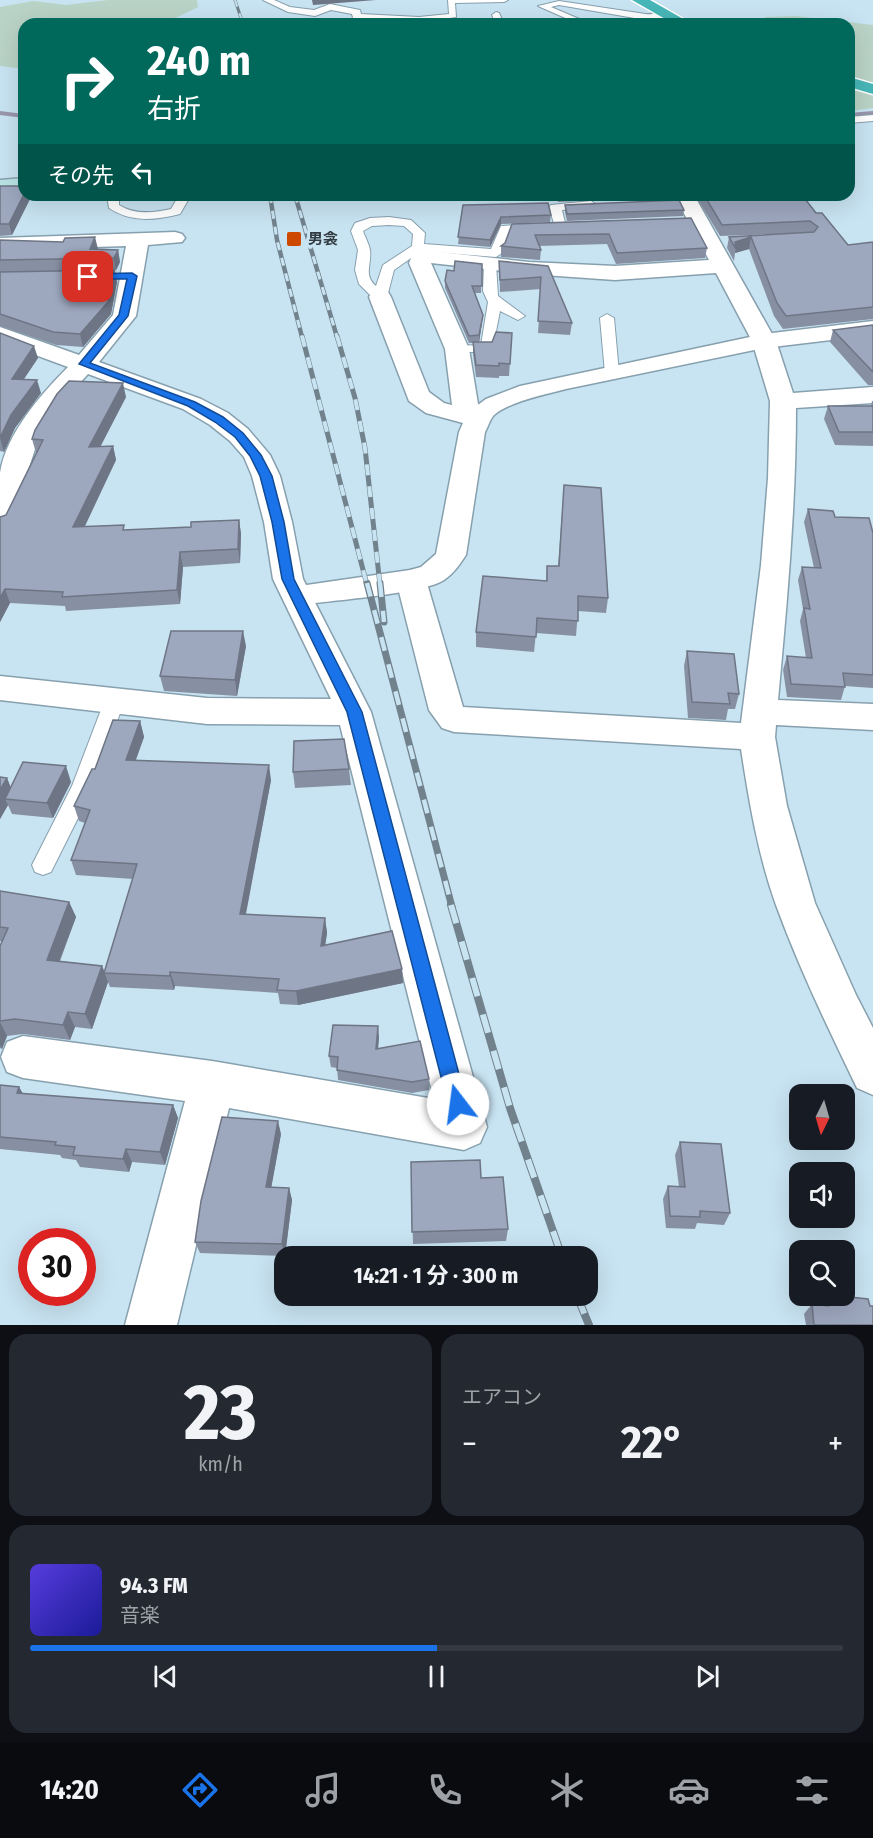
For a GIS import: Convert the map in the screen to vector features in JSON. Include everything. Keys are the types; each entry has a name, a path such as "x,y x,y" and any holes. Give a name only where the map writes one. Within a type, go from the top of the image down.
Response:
{"highway":[{"path":"639,0 655,18"},
{"path":"855,84 873,89"}],"main road":[{"path":"0,186 18,184"}],"street":[{"path":"687,209 716,243 723,266 764,341 783,401 782,478 776,565 757,725 768,806 795,903 840,1008 873,1073"},
{"path":"0,243 175,238"},
{"path":"0,521 6,510 9,486 24,443 48,402 84,364 124,316 127,276 138,240"},
{"path":"477,419 465,405 457,349 420,263 423,256 490,264 615,273 723,266"},
{"path":"380,297 418,396 435,408 477,419"},
{"path":"297,594 411,580 432,574 447,562 451,555 472,432 483,411 495,404 529,391 764,341 873,328"},
{"path":"0,334 192,404 219,419 239,435 256,455 266,476 278,522 288,579 354,712 464,1127 212,1083 23,1057"},
{"path":"783,401 873,395"},
{"path":"411,580 446,710 454,719 757,725 873,717"},
{"path":"0,688 207,711 354,712"},
{"path":"151,1325 212,1083"}],"lane":[{"path":"267,0 288,9 315,13 330,7 357,12 356,16 397,18"},
{"path":"446,18 453,15 451,1 504,0"},
{"path":"572,18 542,6 570,3 651,18"},
{"path":"855,120 873,118"},
{"path":"113,201 113,206 119,211 144,216 176,211 182,201"},
{"path":"417,248 419,233 406,223 378,222 359,226 357,231 364,250 361,270 366,284 380,297 388,268 417,248 496,253 505,229 566,227 555,207 599,205"},
{"path":"490,264 488,293 494,303 518,316"},
{"path":"457,349 487,349 494,303"},
{"path":"607,318 612,373"},
{"path":"43,865 83,786 114,702"}],"green space":[{"path":"108,0 197,0 198,7 175,18 18,18 18,68 0,66 0,7 33,1 66,5"},
{"path":"796,16 813,18 764,18"},
{"path":"855,23 873,25 873,108 855,110"}],"building":[{"path":"0,186 18,186 18,201 20,201 9,224 0,224"},
{"path":"680,201 684,210 567,214 565,205"},
{"path":"708,201 807,201 816,213 822,213 848,245 873,242 873,307 786,316 777,303 751,237 735,242 736,249 729,237 814,232 818,227 810,221 722,225"},
{"path":"548,203 551,215 501,217 490,240 458,237 463,205"},
{"path":"691,218 707,248 617,253 609,234 535,235 541,250 501,246 505,243 512,224"},
{"path":"95,237 90,249 118,250 114,258 0,260 0,240 63,242 65,238"},
{"path":"455,261 482,264 482,286 472,286 483,315 479,335 469,336 445,281 447,270 454,271"},
{"path":"499,261 548,266 572,323 538,321 541,277 500,280"},
{"path":"114,270 108,302 80,334 53,332 0,314 0,272"},
{"path":"873,325 873,372 833,330"},
{"path":"496,332 512,333 510,364 476,365 473,342 492,342"},
{"path":"0,333 34,346 12,379 37,380 11,415 0,438"},
{"path":"69,381 123,383 89,447 113,446 73,527 124,525 123,530 191,527 191,522 239,520 238,549 180,552 177,590 62,597 63,592 5,589 0,598 0,517 6,515 43,440 32,439 35,430 57,394"},
{"path":"828,406 873,406 873,432 839,432"},
{"path":"564,485 601,488 608,598 578,596 578,621 537,618 536,637 476,632 483,576 547,581 547,566 559,566"},
{"path":"808,509 833,511 835,517 869,518 873,533 873,675 843,673 845,687 791,684 787,656 812,658 804,608 810,609 802,567 821,568"},
{"path":"171,631 243,631 235,680 160,676"},
{"path":"687,651 734,654 739,694 728,693 730,704 692,702"},
{"path":"113,720 140,721 126,760 269,765 240,914 325,918 321,946 392,931 402,969 296,991 277,990 279,979 170,972 170,976 104,973 137,864 71,860 90,810 74,806 92,769 95,769"},
{"path":"344,739 349,769 293,772 294,741"},
{"path":"23,762 66,766 47,803 5,799"},
{"path":"0,777 7,778 0,790"},
{"path":"0,891 69,902 47,960 102,966 85,1014 68,1012 63,1025 15,1019 0,1021 0,946 8,928 0,927"},
{"path":"333,1025 378,1026 376,1049 420,1041 429,1079 412,1082 337,1070 338,1057 329,1056"},
{"path":"0,1085 19,1087 17,1093 173,1105 160,1152 126,1149 123,1159 73,1155 75,1147 55,1145 56,1142 0,1137"},
{"path":"222,1117 278,1121 266,1187 289,1188 282,1244 195,1242 201,1201"},
{"path":"680,1142 721,1144 730,1213 700,1211 700,1217 670,1216 668,1186 685,1187"},
{"path":"480,1160 481,1178 503,1177 508,1229 412,1232 411,1162"},
{"path":"855,1298 868,1299 870,1306 873,1306 873,1325 814,1325 812,1306 855,1306"}],"waterway":[{"path":"0,113 18,115"},
{"path":"855,114 873,113"}],"railway":[{"path":"235,0 241,18"},
{"path":"271,201 277,240 302,337"},
{"path":"297,201 337,337"},
{"path":"302,336 367,585"},
{"path":"337,336 355,398 365,448 380,585"},
{"path":"367,583 452,907"},
{"path":"380,583 384,622"},
{"path":"451,905 510,1108 558,1246"},
{"path":"581,1306 589,1325"}],"place":[{"name":"男衾","path":"294,239"}],"route":[{"path":"88,277 132,276 124,316 84,364 192,404 219,419 239,435 256,455 266,476 278,522 288,579 354,712 458,1104"}]}
